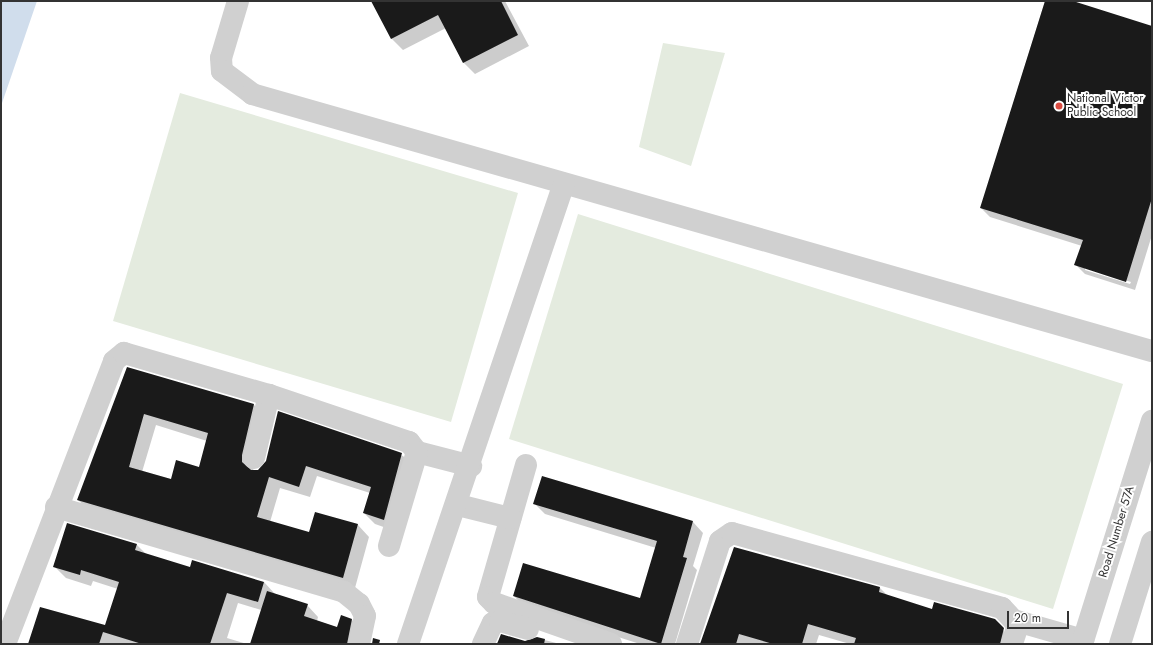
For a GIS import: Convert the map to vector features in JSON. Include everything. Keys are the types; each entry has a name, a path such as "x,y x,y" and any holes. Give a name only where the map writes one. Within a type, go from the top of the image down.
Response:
{"street":[{"path":"238,1 221,58 222,71 252,94 1152,351"},
{"path":"408,644 458,505 564,184"},
{"path":"4,644 114,361 124,353 269,395 405,439 417,452 471,466"},
{"path":"254,458 269,395"},
{"name":"Road Number 57A","path":"1083,642 1152,421"},
{"path":"389,546 417,452"},
{"path":"526,465 487,594 490,600 611,644"},
{"path":"458,505 510,518"},
{"path":"56,507 344,592 359,604 365,616 359,644"},
{"path":"687,644 720,541 732,533 1002,608 1017,621 1083,642"},
{"path":"1120,644 1152,542"},
{"path":"483,644 489,626 500,621 576,643"},
{"path":"1012,644 1017,621"}],"shaded area":[{"path":"663,43 725,53 691,166 639,147"},
{"path":"180,93 518,193 451,422 113,321"},
{"path":"578,214 1123,384 1053,609 509,439"}],"water":[{"path":"1,1 37,1 1,106"}],"building":[{"path":"371,1 501,1 518,35 463,63 438,15 391,39"},
{"path":"1045,1 1073,1 1152,26 1152,198 1126,282 1074,265 1083,240 980,208"},
{"path":"127,367 254,404 242,455 242,462 251,470 258,470 266,461 278,411 402,453 384,520 363,513 371,487 306,466 299,487 269,477 257,517 309,532 315,512 358,524 343,578 77,500","holes":["144,414 208,433 199,467 176,460 171,479 129,467"]},
{"path":"542,476 693,521 683,557 687,558 661,644 513,596 523,563 640,598 657,541 533,504"},
{"path":"67,523 137,544 135,550 190,567 192,560 264,582 258,602 227,593 210,644 142,644 103,632 99,644 28,644 40,607 105,625 119,582 81,570 80,575 53,567"},
{"path":"734,547 880,587 879,592 932,609 934,602 995,619 1004,628 1000,644 854,644 856,638 808,624 802,644 773,644 739,634 736,644 700,644"},
{"path":"267,591 308,604 304,616 337,627 341,615 352,619 347,644 250,644"},
{"path":"501,634 525,641 537,637 545,639 544,644 497,644"},
{"path":"373,638 380,640 379,644 372,644"}],"place":[{"name":"National Victor Public School","path":"1059,106"}]}
